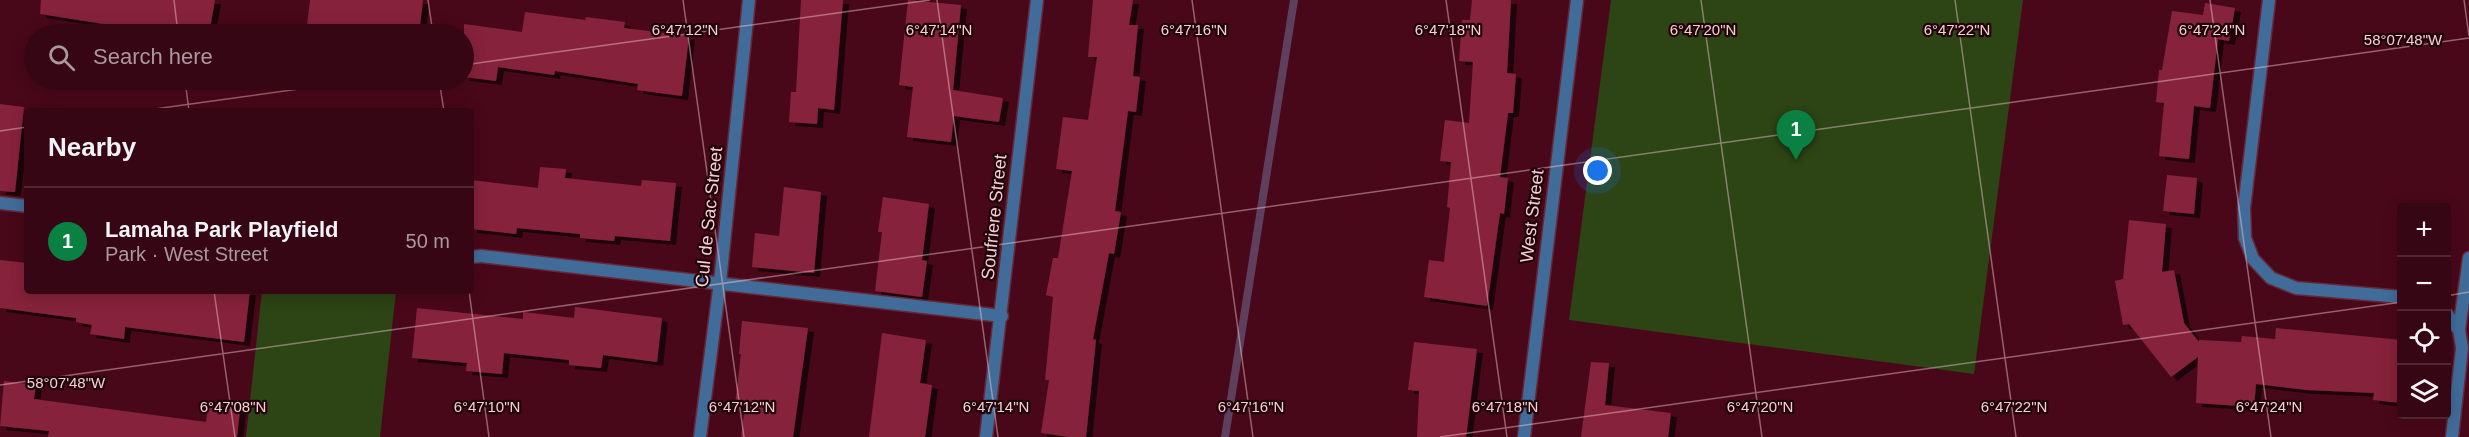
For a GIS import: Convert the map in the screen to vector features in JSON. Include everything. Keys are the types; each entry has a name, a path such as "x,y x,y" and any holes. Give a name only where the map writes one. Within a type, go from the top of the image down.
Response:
{"street":[{"name":"Cul de Sac Street","path":"699,437 720,282 749,0"},
{"name":"Soufriere Street","path":"986,437 1002,316 1037,0"},
{"name":"West Street","path":"1524,437 1577,0"},
{"path":"2268,0 2244,208 2245,238 2253,259 2271,278 2296,288 2397,297"},
{"path":"0,203 24,206"},
{"path":"474,257 720,282 1002,316"},
{"path":"2452,437 2462,348 2459,330 2469,258"},
{"path":"2451,320 2459,330"}],"green space":[{"path":"1611,0 2023,0 1974,374 1569,320"},
{"path":"262,294 396,294 380,437 246,437"}],"building":[{"path":"41,0 215,0 211,24 104,24 40,14"},
{"path":"310,0 423,0 420,24 307,24"},
{"path":"801,0 843,0 834,110 818,108 817,124 789,122 791,92 796,92"},
{"path":"908,0 961,5 953,90 1003,98 999,122 954,116 951,142 907,137 913,87 899,85"},
{"path":"1093,0 1133,0 1129,25 1138,25 1133,76 1140,77 1136,112 1128,111 1115,211 1121,212 1114,254 1109,253 1093,339 1096,340 1086,437 1069,437 1041,433 1049,380 1045,380 1053,297 1046,295 1053,258 1058,258 1072,171 1056,169 1063,117 1088,120 1097,57 1088,57"},
{"path":"1472,0 1511,0 1507,73 1516,74 1513,113 1508,113 1500,177 1508,178 1504,214 1500,213 1487,306 1424,297 1429,260 1444,262 1450,208 1447,207 1451,162 1440,161 1445,120 1469,123 1473,62 1459,61 1462,20 1470,20"},
{"path":"2205,3 2235,8 2229,41 2218,39 2210,108 2194,106 2189,159 2159,156 2164,103 2156,102 2159,70 2162,70 2172,11 2203,15"},
{"path":"525,12 585,20 586,17 625,22 624,28 689,36 682,96 637,90 638,84 555,71 554,75 498,67 496,81 474,78 474,25 522,32"},
{"path":"0,104 24,107 15,192 0,191"},
{"path":"540,167 566,169 565,178 641,186 642,180 676,183 670,241 615,236 614,241 580,238 580,234 517,228 516,234 474,229 474,180 538,188"},
{"path":"2167,175 2197,178 2194,214 2163,211"},
{"path":"784,187 821,192 814,273 752,267 755,233 779,236"},
{"path":"883,197 929,204 922,260 927,261 922,297 875,291 882,232 878,232"},
{"path":"2129,220 2166,224 2162,272 2174,270 2184,323 2199,342 2199,340 2241,342 2242,336 2275,339 2276,328 2397,340 2397,402 2373,400 2374,393 2307,390 2256,384 2254,407 2196,403 2198,357 2171,377 2129,324 2123,325 2115,281 2123,279"},
{"path":"0,260 24,263 24,294 250,294 244,342 125,327 124,339 90,334 92,325 76,322 76,318 0,308"},
{"path":"575,307 662,318 657,362 603,355 601,368 569,365 569,360 504,353 502,374 466,371 467,363 412,358 417,308 523,319 523,312 574,318"},
{"path":"742,321 808,328 793,437 741,437 745,406 735,405"},
{"path":"882,333 926,340 920,383 932,385 925,437 869,437"},
{"path":"1414,342 1477,349 1466,437 1417,437 1419,391 1408,390"},
{"path":"1591,362 1609,363 1605,405 1671,413 1668,437 1581,437"},
{"path":"4,381 36,385 34,399 206,422 208,406 240,410 237,437 48,437 49,431 0,426"}],"waterway":[{"path":"1225,437 1294,0"}],"place":[{"name":"Lamaha Park Playfield","path":"1796,160"}]}
